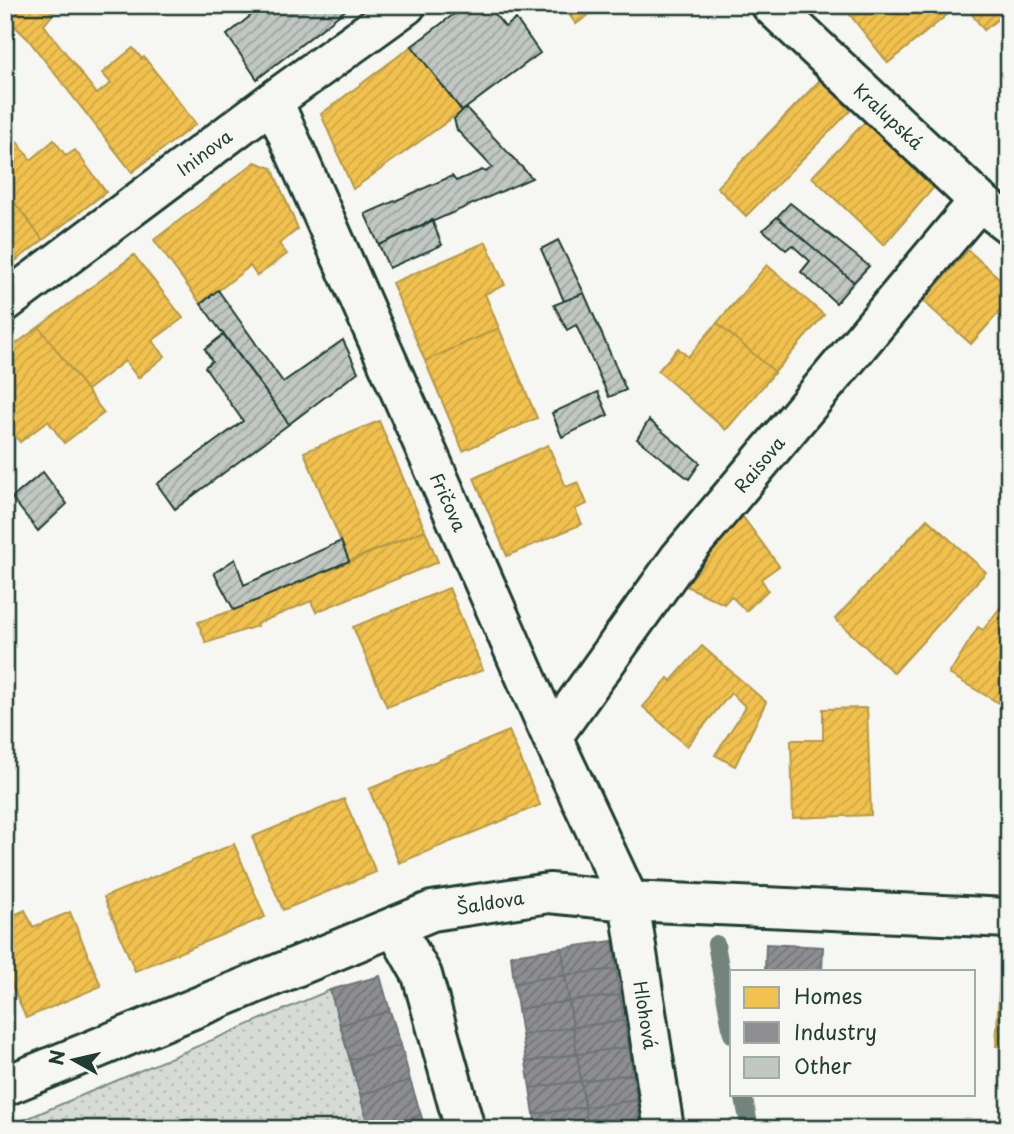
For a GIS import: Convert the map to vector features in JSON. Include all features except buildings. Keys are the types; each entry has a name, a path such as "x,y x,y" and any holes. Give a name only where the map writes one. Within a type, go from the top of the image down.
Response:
{"street":[{"name":"Ininova","path":"5,302 272,101 406,5"},
{"name":"Kralupská","path":"771,5 979,201 1009,224"},
{"name":"Fričova","path":"272,101 552,737 629,901"},
{"name":"Raisova","path":"552,737 679,559 979,201"},
{"name":"Šaldova","path":"5,1086 432,911 548,893 629,901 1009,918"},
{"name":"Hlohová","path":"629,901 664,1129"},
{"path":"394,926 422,975 465,1129"}],"shaded area":[{"path":"330,990 370,1129 5,1129 5,1128"}],"waterway":[{"path":"716,944 730,1023"},
{"path":"743,1096 750,1129"}]}
